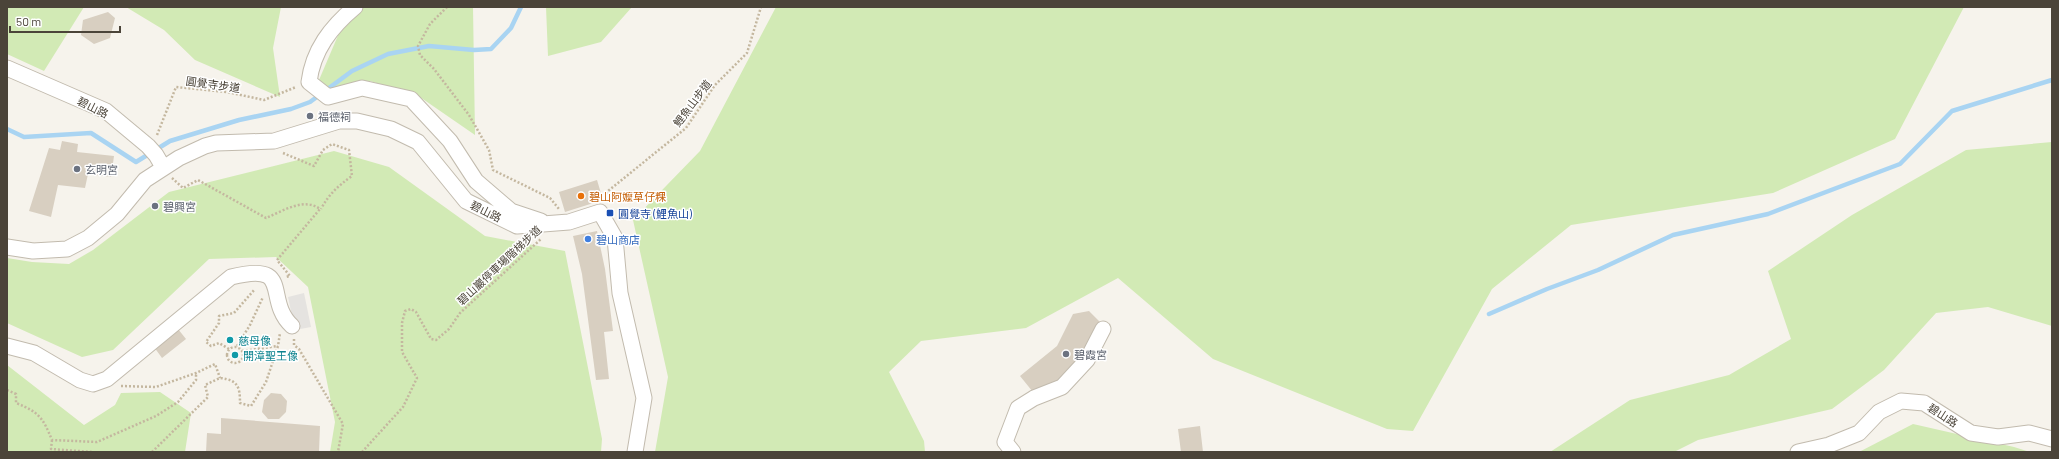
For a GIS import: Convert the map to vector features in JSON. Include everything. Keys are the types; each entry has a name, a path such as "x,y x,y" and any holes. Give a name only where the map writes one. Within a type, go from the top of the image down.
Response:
{"street":[{"path":"355,7 337,22 322,44 311,65 318,89 362,88 410,99 450,141 476,181 511,211 558,223"},
{"name":"碧山路","path":"7,68 106,111 148,146 156,155 163,167"},
{"name":"碧山路","path":"7,247 33,251 67,249 88,238 117,214 146,180 163,167 205,146 216,143 274,141 339,121 357,121 391,129 418,142 466,201 517,226 558,223 600,212"},
{"path":"600,212 615,238 620,293 644,398 635,452"},
{"path":"7,346 34,353 80,380 93,384 107,379 231,277 248,273 262,272 270,276 274,282 287,328"},
{"path":"1013,452 1005,442 1018,408 1034,398 1062,387 1087,360 1103,329"},
{"name":"碧山路","path":"1798,452 1830,445 1859,433 1879,412 1901,401 1924,403 1971,433 1998,437 2030,433 2052,439"}],"path":[{"path":"447,7 430,24 418,46 420,55 434,69 469,115 489,150 493,170 550,198 558,223"},
{"name":"鯉魚山步道","path":"600,212 608,191 686,128 715,85 747,53 761,7"},
{"name":"圓覺寺步道","path":"148,146 161,127 176,87 226,92 264,100 318,89"},
{"path":"274,282 290,276 277,260 334,190 352,176 349,150 332,144 323,150 314,166 280,151"},
{"path":"163,167 183,188 198,180 266,218 305,203 314,204 320,209"},
{"name":"碧山巖停車場階梯步道","path":"362,452 403,407 417,378 402,352 402,322 405,311 411,309 416,312 431,339 436,340 449,329 460,313 558,223"},
{"path":"229,349 219,343 211,346 206,342 219,323 219,316 234,313 258,285"},
{"path":"229,349 236,346 250,325 264,295"},
{"path":"152,452 208,397 205,385 220,378 234,382 240,389 240,403 251,406 258,392 266,382 278,346 287,328"},
{"path":"294,345 299,349 318,379 343,424 338,452"},
{"path":"236,346 242,351 278,346"},
{"path":"229,349 228,358 232,363 241,360 242,351"},
{"path":"114,386 156,387 196,373 215,364 220,378"},
{"path":"52,440 97,442 156,416 178,402 196,380 196,373"},
{"path":"7,390 16,394 16,403 33,409 45,422 52,440 51,448 92,452"}],"green space":[{"path":"7,7 84,7 44,71 7,54"},
{"path":"126,7 281,7 273,48 280,97 195,60 164,30"},
{"path":"347,7 473,7 475,135 417,95 370,81 331,92 319,80 345,19"},
{"path":"546,7 632,7 601,42 548,56"},
{"path":"776,7 1964,7 1895,139 1773,193 1571,225 1492,289 1413,431 1387,429 1213,359 1118,278 1026,328 921,341 889,372 924,441 925,452 655,452 668,377 633,220 700,151"},
{"path":"2052,142 2052,326 1988,307 1936,313 1884,370 1832,409 1698,440 1674,452 1550,452 1630,400 1729,375 1791,339 1768,271 1852,215 1966,150"},
{"path":"334,151 389,167 485,236 565,251 602,439 601,452 330,452 335,422 308,287 276,257 209,259 113,350 82,357 7,323 7,258 32,262 69,264 93,250 169,192"},
{"path":"7,365 84,425 115,405 121,393 160,392 191,413 185,452 7,452"},
{"path":"1913,424 2014,447 2030,452 1859,452"}],"shaded area":[{"path":"304,293 311,327 295,330 288,297"}],"building":[{"path":"108,12 115,18 110,38 94,44 81,35 83,20"},
{"path":"62,141 78,144 77,152 114,156 111,177 88,174 85,188 58,185 51,217 29,211 49,148 60,150"},
{"name":"碧山阿嬤草仔粿","path":"597,180 603,200 565,212 559,192"},
{"path":"597,231 605,269 613,331 604,332 609,379 596,380 582,274 573,236"},
{"name":"碧霞宮","path":"1089,311 1102,324 1080,362 1063,382 1037,397 1020,376 1057,346 1073,314"},
{"path":"178,329 186,339 162,358 154,347"},
{"path":"271,393 281,394 287,401 286,412 279,419 268,419 262,412 264,400"},
{"path":"221,418 320,426 319,452 206,452 207,433 221,434"},
{"path":"1200,426 1203,452 1181,452 1178,429"}],"waterway":[{"path":"7,129 24,137 91,133 136,162 170,141 239,120 291,109 310,102 352,71 388,54 429,46 474,50 491,49 511,28 521,7"},
{"path":"1489,314 1547,289 1598,270 1673,235 1768,214 1900,164 1952,111 2052,80"}],"place":[{"name":"福德祠","path":"310,116"},
{"name":"玄明宮","path":"77,169"},
{"name":"碧山阿嬤草仔粿","path":"581,196"},
{"name":"碧興宮","path":"155,206"},
{"name":"圓覺寺 (鯉魚山)","path":"610,213"},
{"name":"碧山商店","path":"588,239"},
{"name":"慈母像","path":"230,340"},
{"name":"碧霞宮","path":"1066,354"},
{"name":"開漳聖王像","path":"235,355"}]}
